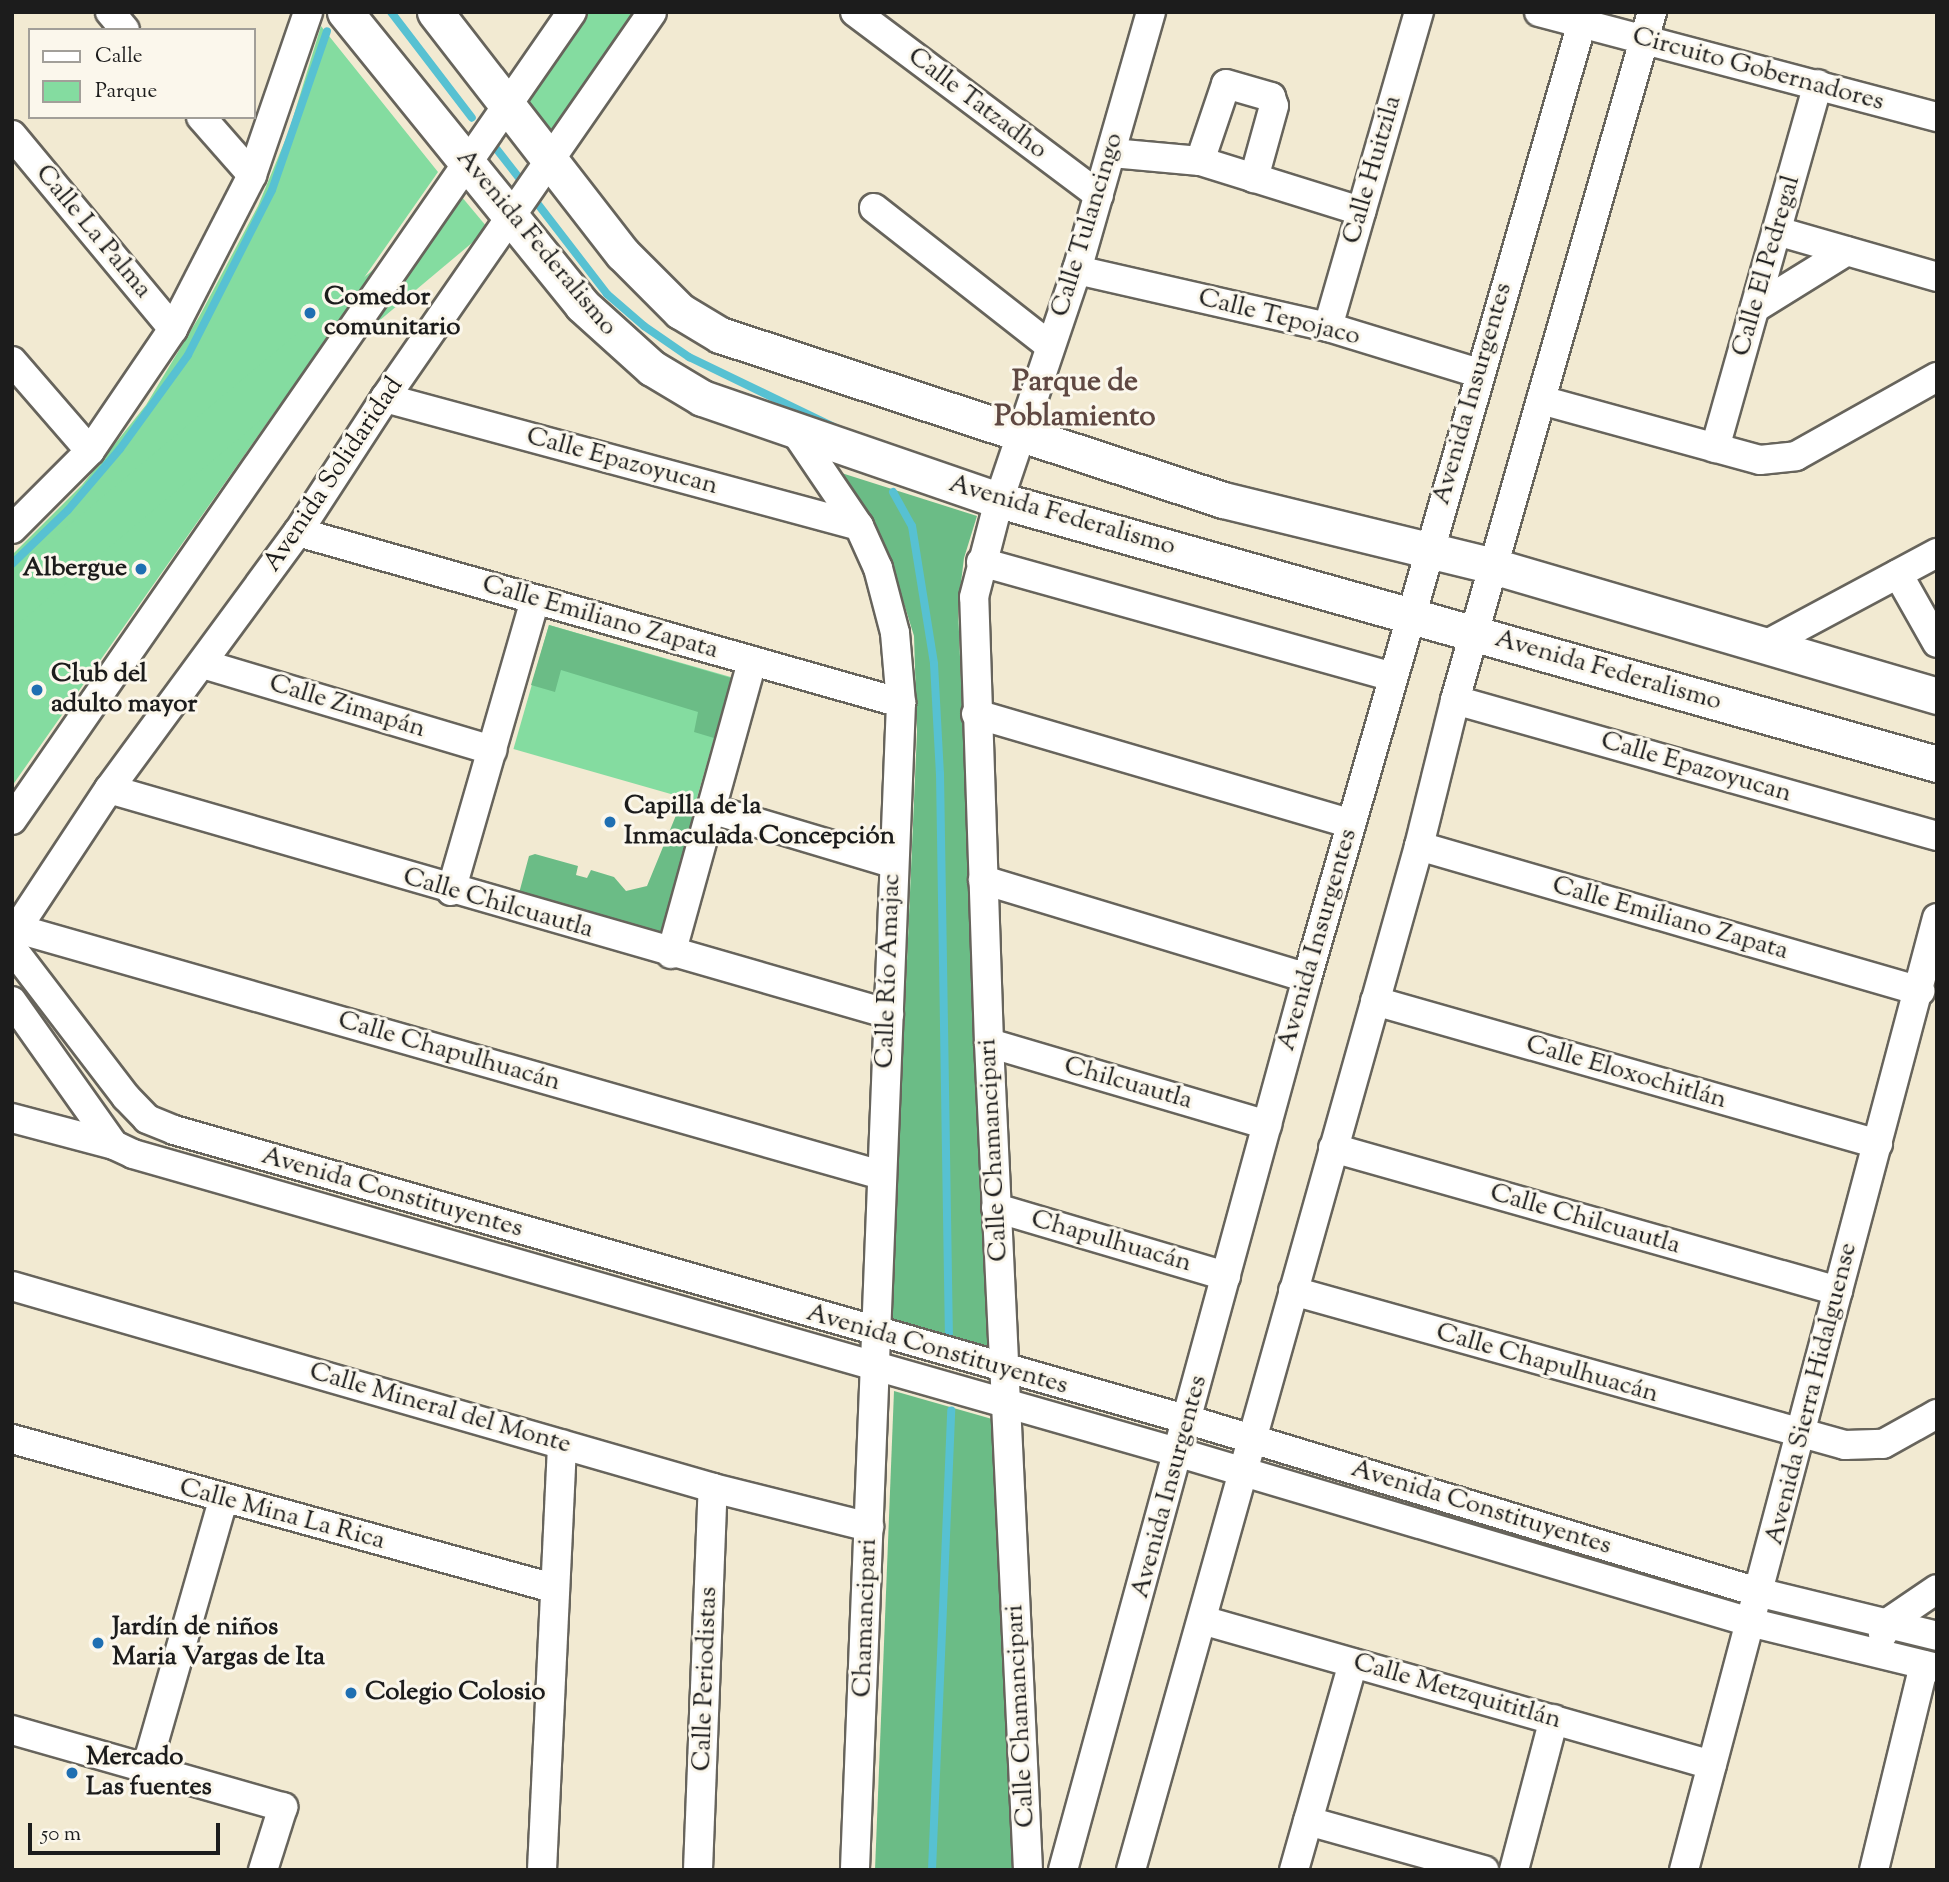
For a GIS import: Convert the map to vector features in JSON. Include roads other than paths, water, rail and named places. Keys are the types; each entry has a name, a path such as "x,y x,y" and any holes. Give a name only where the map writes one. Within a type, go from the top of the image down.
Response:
{"main road":[{"name":"Avenida Federalismo","path":"345,12 582,305 652,368 702,398 796,433 999,500 1937,764"},
{"path":"435,12 652,285 680,312 720,335 1020,436 1223,500 1493,566 1767,644 1937,696"}],"street":[{"path":"110,12 123,28"},
{"path":"12,529 90,451 173,329 252,175 308,12"},
{"path":"12,820 470,164 572,12"},
{"name":"Avenida Solidaridad","path":"14,938 109,789 298,532 385,398 652,12"},
{"name":"Calle Tatzadho","path":"855,12 1099,195"},
{"name":"Calle Tulancingo","path":"1020,436 1077,270 1151,12"},
{"name":"Calle Huitzila","path":"1328,327 1419,12"},
{"name":"Circuito Gobernadores","path":"1539,12 1648,26 1818,84 1937,117"},
{"name":"Avenida Insurgentes","path":"1063,1870 1180,1453 1307,978 1478,373 1583,18"},
{"path":"1131,1870 1419,846 1455,700 1648,26"},
{"path":"1200,161 1226,84 1274,100 1254,178"},
{"name":"Calle El Pedregal","path":"1715,448 1818,84"},
{"path":"203,119 252,175"},
{"name":"Calle La Palma","path":"12,135 173,329"},
{"path":"1112,153 1200,161 1361,211"},
{"path":"874,208 1050,346"},
{"path":"1777,231 1937,277"},
{"path":"1755,308 1847,251"},
{"name":"Calle Tepojaco","path":"1077,270 1328,327 1478,373"},
{"path":"12,361 90,451"},
{"path":"1541,400 1760,460 1796,456 1937,377"},
{"name":"Calle Epazoyucan","path":"385,398 859,526"},
{"name":"Calle Río Amajac","path":"796,433 859,526 878,568 895,633 901,703 892,863 889,1014 875,1366"},
{"name":"Calle Chamancipari","path":"1020,436 981,562 974,597 989,1043 1028,1870"},
{"name":"Calle Emiliano Zapata","path":"298,532 901,703"},
{"path":"1767,644 1937,553"},
{"path":"981,562 1392,677"},
{"path":"1898,574 1937,643"},
{"path":"451,891 535,600"},
{"path":"671,954 752,661"},
{"name":"Calle Zimapán","path":"203,664 492,750"},
{"name":"Calle Epazoyucan","path":"1455,700 1937,836"},
{"path":"976,714 1351,824"},
{"name":"Calle Chilcuautla","path":"109,789 451,891 889,1014"},
{"path":"711,809 892,863"},
{"name":"Calle Emiliano Zapata","path":"1419,846 1920,991"},
{"path":"983,880 1307,978"},
{"name":"Avenida Sierra Hidalguense","path":"1684,1870 1753,1623 1838,1291 1920,991 1933,953 1937,918"},
{"name":"Calle Chapulhuacán","path":"14,938 881,1175"},
{"name":"Avenida Constituyentes","path":"14,938 147,1119 480,1219 1189,1420 1761,1592 1937,1636"},
{"name":"Calle Eloxochitlán","path":"1375,1001 1878,1144"},
{"path":"12,1002 114,1145"},
{"name":"Chilcuautla","path":"989,1043 1267,1125"},
{"name":"Avenida Constituyentes","path":"12,1118 114,1145 470,1251 1180,1453 1753,1623 1931,1667"},
{"name":"Calle Chilcuautla","path":"1333,1148 1838,1291"},
{"name":"Chapulhuacán","path":"996,1208 1226,1276"},
{"path":"470,1251 480,1219"},
{"name":"Calle Mineral del Monte","path":"12,1286 713,1488 869,1527"},
{"name":"Calle Chapulhuacán","path":"1293,1291 1801,1436 1845,1445 1883,1444 1937,1414"},
{"name":"Chamancipari","path":"855,1870 875,1366"},
{"name":"Calle Mina La Rica","path":"12,1439 223,1500 553,1588"},
{"path":"542,1870 553,1588 562,1444"},
{"name":"Calle Periodistas","path":"698,1870 713,1488"},
{"path":"146,1769 223,1500"},
{"path":"1875,1653 1887,1623 1937,1589"},
{"name":"Calle Metzquititlán","path":"1202,1620 1712,1765"},
{"path":"1294,1870 1353,1663"},
{"path":"1874,1870 1931,1667"},
{"path":"1514,1870 1554,1719"},
{"path":"12,1730 283,1807 263,1870"},
{"path":"1308,1821 1484,1870"}],"waterway":[{"path":"391,12 472,118"},
{"path":"12,564 68,510 120,449 188,355 272,190 327,31"},
{"path":"495,147 523,183"},
{"path":"537,203 607,294 644,326 689,357 836,428"},
{"path":"893,492 912,526 934,664 940,774 949,1340"},
{"path":"932,1870 951,1410"}],"place":[{"name":"Comedor comunitario","path":"310,313"},
{"name":"Albergue","path":"141,569"},
{"name":"Club del adulto mayor","path":"37,690"},
{"name":"Capilla de la Inmaculada Concepción","path":"610,822"},
{"name":"Jardín de niños Maria Vargas de Ita","path":"98,1643"},
{"name":"Colegio Colosio","path":"351,1693"},
{"name":"Mercado Las fuentes","path":"72,1773"}],"district":[{"name":"Parque de Poblamiento","path":"1075,400"}]}
